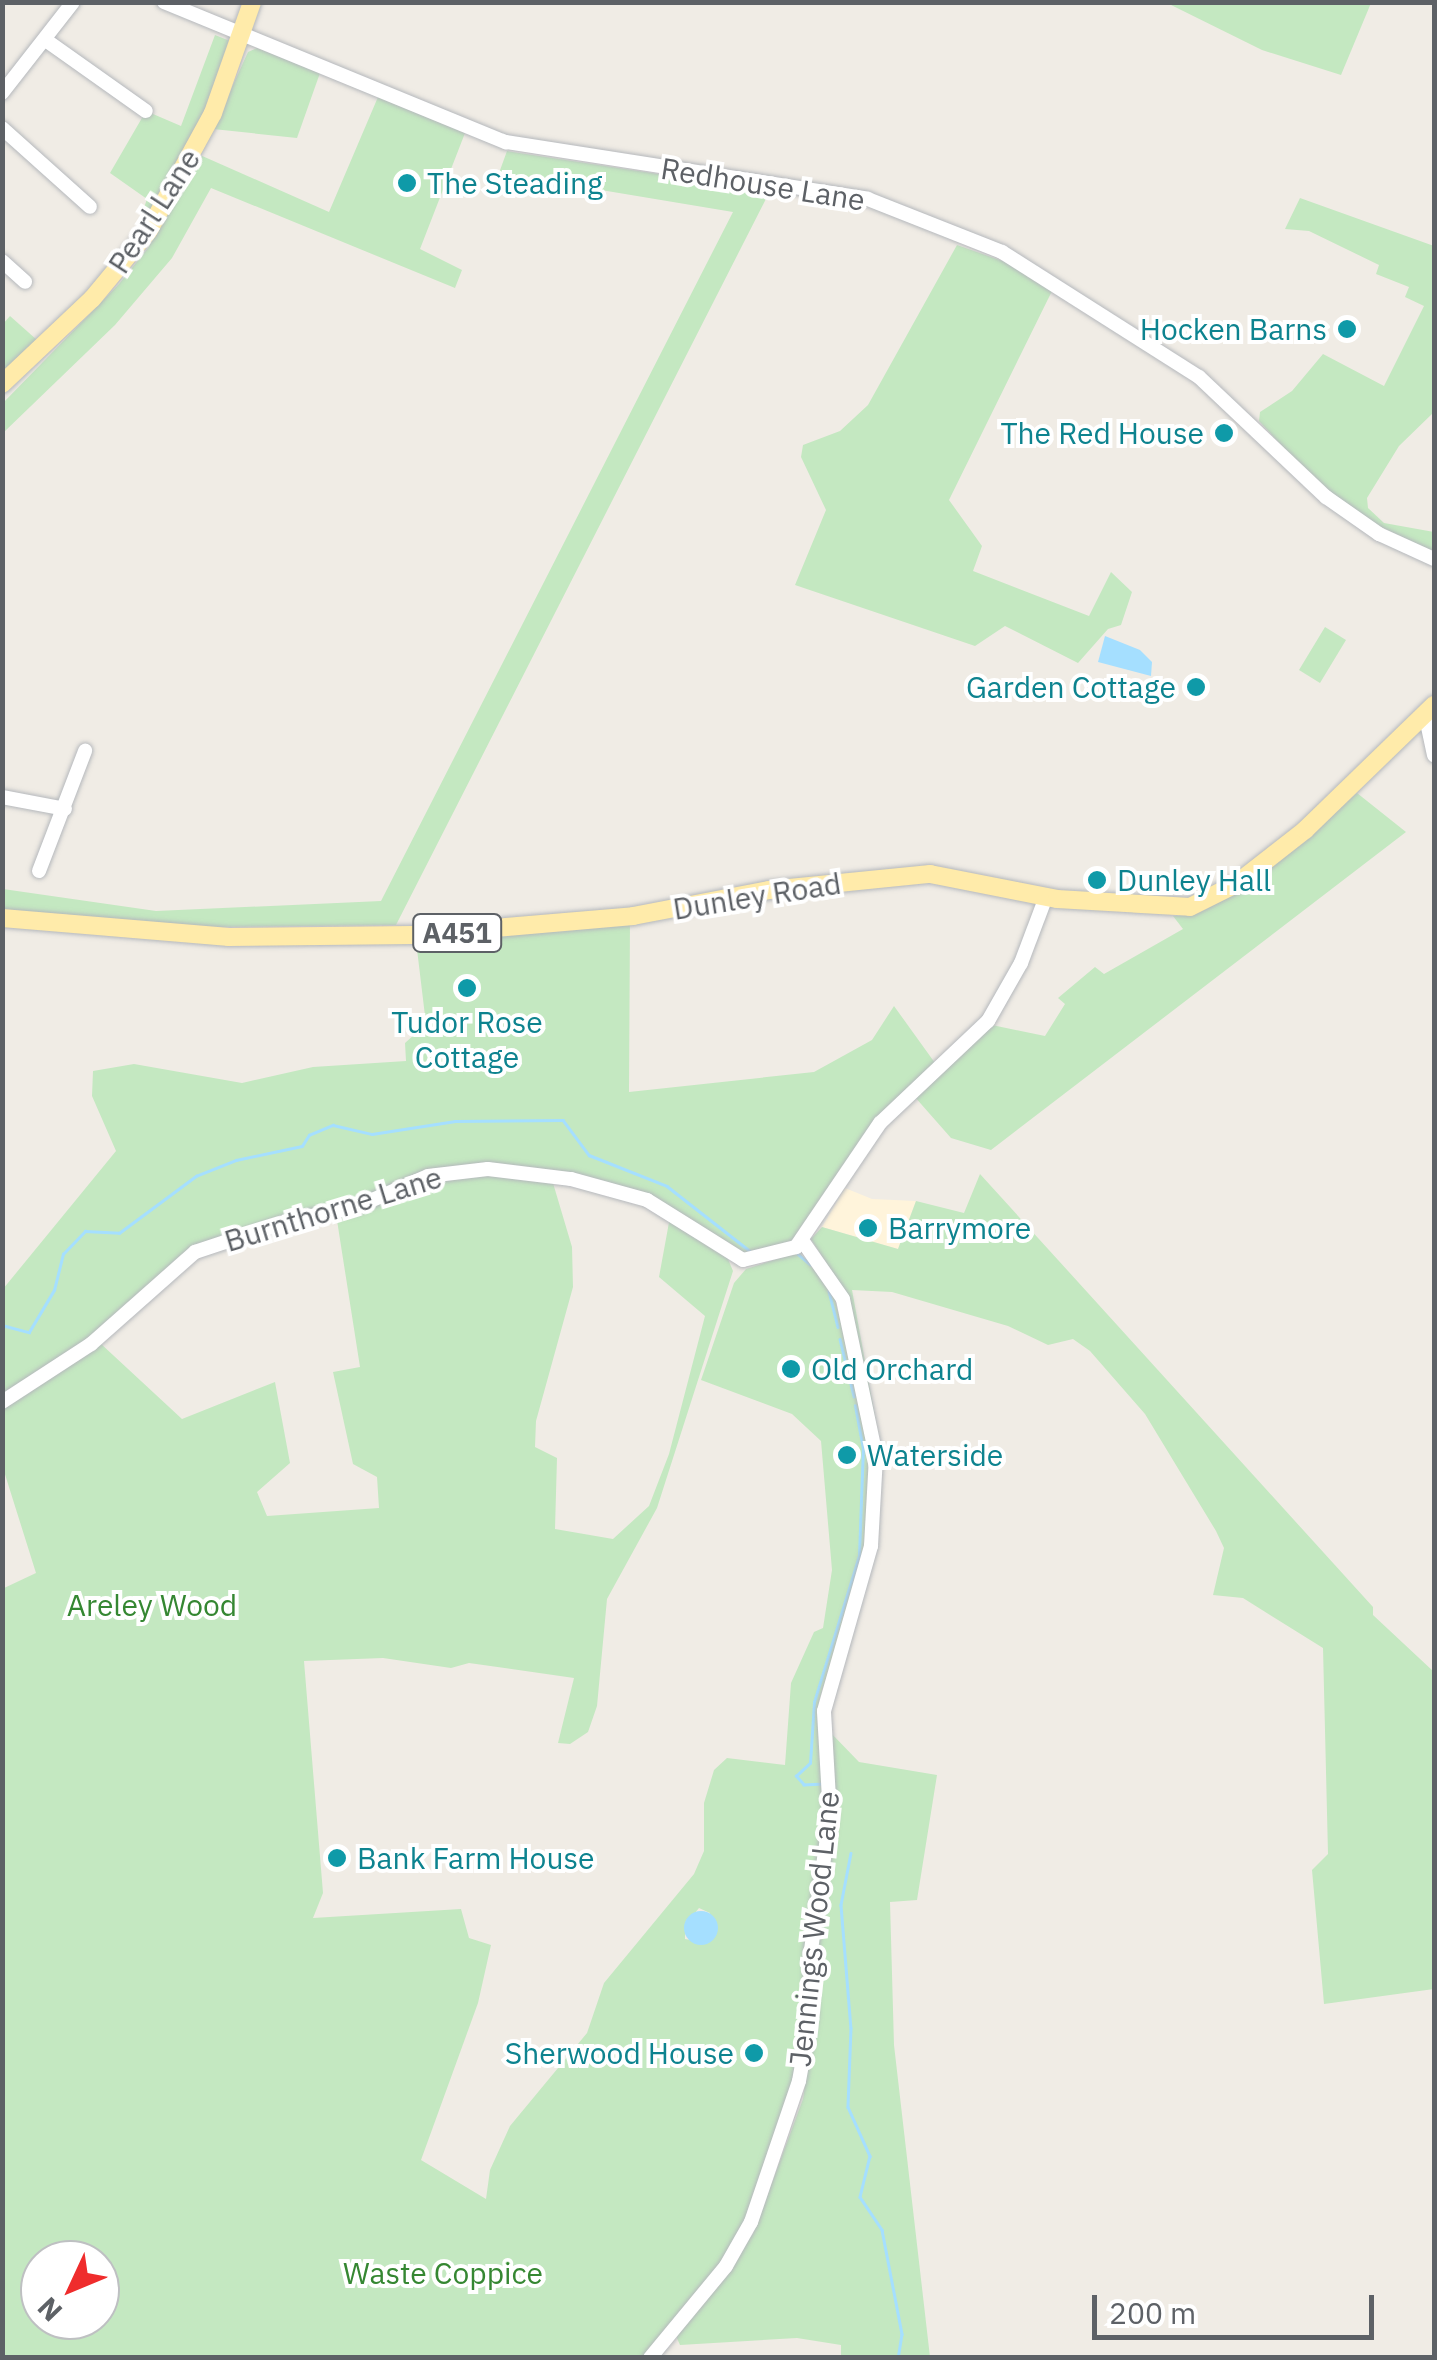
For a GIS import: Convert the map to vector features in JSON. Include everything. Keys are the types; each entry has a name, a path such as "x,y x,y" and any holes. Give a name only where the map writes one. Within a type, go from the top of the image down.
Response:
{"main road":[{"name":"Pearl Lane","path":"2,384 92,298 149,230 214,113 252,2"},
{"name":"Dunley Road","path":"2,918 229,938 367,937 568,923 769,890 930,874 1046,896 1152,909 1205,902 1305,830 1434,705"}],"street":[{"path":"2,93 47,41 73,2"},
{"name":"Redhouse Lane","path":"164,2 506,142 868,199 1002,252 1100,309 1211,386 1345,510 1434,559"},
{"path":"47,41 146,110"},
{"path":"2,128 90,207"},
{"path":"2,261 25,282"},
{"path":"1434,705 1428,727 1434,753"},
{"path":"1400,742 1421,742 1434,753"},
{"path":"39,871 66,810 85,751"},
{"path":"2,797 66,810"},
{"path":"804,1243 869,1136 970,1042 1006,996 1046,896"},
{"name":"Burnthorne Lane","path":"2,1402 92,1344 196,1252 291,1220 356,1207 428,1176 488,1170 617,1188 744,1260 804,1243"},
{"name":"Jennings Wood Lane","path":"650,2358 726,2266 751,2222 799,2081 811,2015 811,1950 830,1816 823,1722 872,1546 876,1444 843,1299 804,1243"}],"shaded area":[{"path":"845,1188 872,1199 916,1201 898,1249 822,1227"}],"green space":[{"path":"1167,3 1371,3 1341,75 1262,50"},
{"path":"215,35 230,41 218,92 132,243 147,199 110,173 146,111 181,126"},
{"path":"257,48 320,73 297,138 213,129 248,52"},
{"path":"378,97 465,133 420,249 462,270 455,288 211,188 172,258 115,325 3,433 3,403 119,284 148,248 200,155 329,212"},
{"path":"507,151 770,191 396,925 200,927 3,911 3,889 156,911 381,901 733,212 499,173"},
{"path":"1300,198 1434,246 1434,412 1399,446 1367,498 1368,508 1384,523 1434,532 1434,552 1379,526 1317,484 1259,421 1260,412 1292,391 1323,354 1384,386 1424,306 1405,297 1409,287 1376,274 1379,265 1309,231 1285,229"},
{"path":"957,245 1014,265 1052,291 949,500 982,546 973,571 1089,616 1111,572 1132,592 1121,625 1108,629 1078,663 1005,626 975,646 795,585 826,510 801,457 803,445 840,431 868,405"},
{"path":"10,316 37,340 3,372 3,324"},
{"path":"1325,627 1346,640 1320,683 1299,670"},
{"path":"1357,793 1406,832 991,1150 951,1138 914,1096 992,1025 1045,1036 1065,1004 1058,998 1095,967 1104,974 1183,929 1173,916 1186,915 1314,830"},
{"path":"630,921 629,1092 814,1072 872,1040 894,1006 935,1063 870,1127 794,1243 751,1257 656,1200 605,1181 538,1170 417,1174 370,1197 182,1254 73,1352 3,1396 3,1289 116,1151 92,1096 93,1071 134,1064 242,1083 313,1067 406,1061 405,1043 426,1024 416,941"},
{"path":"482,1174 553,1183 572,1247 573,1287 536,1421 535,1447 557,1458 555,1529 613,1539 649,1506 669,1454 705,1316 659,1277 670,1217 728,1259 733,1271 657,1508 607,1599 597,1706 588,1732 570,1744 558,1743 574,1678 469,1663 451,1668 383,1658 304,1661 323,1893 313,1918 461,1909 469,1938 491,1945 478,2003 421,2160 486,2199 490,2170 510,2126 587,2033 604,1983 694,1874 704,1851 704,1803 714,1770 727,1758 785,1765 791,1683 814,1632 823,1628 832,1570 821,1441 792,1414 701,1380 734,1283 746,1269 799,1252 833,1292 872,1447 869,1539 819,1701 834,1783 829,1731 859,1762 937,1775 917,1900 890,1902 894,2045 930,2357 841,2357 841,2345 797,2338 680,2345 676,2336 753,2234 803,2099 817,2005 807,2002 790,2092 754,2204 721,2262 644,2357 3,2357 2,1589 36,1573 3,1468 2,1405 100,1343 182,1419 275,1382 290,1463 257,1492 267,1516 379,1508 377,1477 353,1464 333,1372 360,1367 336,1214 419,1181","holes":["699,1908 710,1913 707,1943 685,1939 685,1925"]},
{"path":"980,1174 1373,1607 1373,1615 1434,1672 1434,1989 1324,2004 1312,1870 1328,1854 1323,1648 1243,1598 1213,1595 1224,1548 1216,1531 1145,1414 1090,1351 1073,1339 1048,1345 1008,1326 892,1292 852,1290 879,1438 848,1297 811,1239 822,1227 898,1249 916,1201 964,1213"}],"water":[{"path":"1105,636 1140,650 1152,662 1151,676 1098,662"},
{"path":"701,1911 713,1916 718,1928 713,1940 701,1945 689,1940 684,1928 689,1916"}],"waterway":[{"path":"2,1325 29,1332 54,1290 63,1254 85,1231 119,1233 196,1176 236,1160 302,1146 309,1135 333,1125 372,1134 455,1121 563,1120 589,1155 667,1186 750,1251"},
{"path":"798,1254 810,1264"},
{"path":"829,1291 838,1327"},
{"path":"840,1339 854,1396"},
{"path":"824,1784 804,1785 796,1776 810,1763 814,1702 859,1556 863,1449 855,1406"},
{"path":"851,1853 841,1905 851,2028 848,2107 870,2156 860,2197 882,2230 902,2334 898,2358"}],"place":[{"name":"The Steading","path":"407,183"},
{"name":"Hocken Barns","path":"1347,329"},
{"name":"The Red House","path":"1224,433"},
{"name":"Garden Cottage","path":"1196,687"},
{"name":"Dunley Hall","path":"1097,880"},
{"name":"Tudor Rose Cottage","path":"467,988"},
{"name":"Barrymore","path":"868,1228"},
{"name":"Old Orchard","path":"791,1369"},
{"name":"Waterside","path":"847,1455"},
{"name":"Bank Farm House","path":"337,1858"},
{"name":"Sherwood House","path":"754,2053"}],"park label":[{"name":"Areley Wood","path":"152,1605"},
{"name":"Waste Coppice","path":"443,2273"}]}
